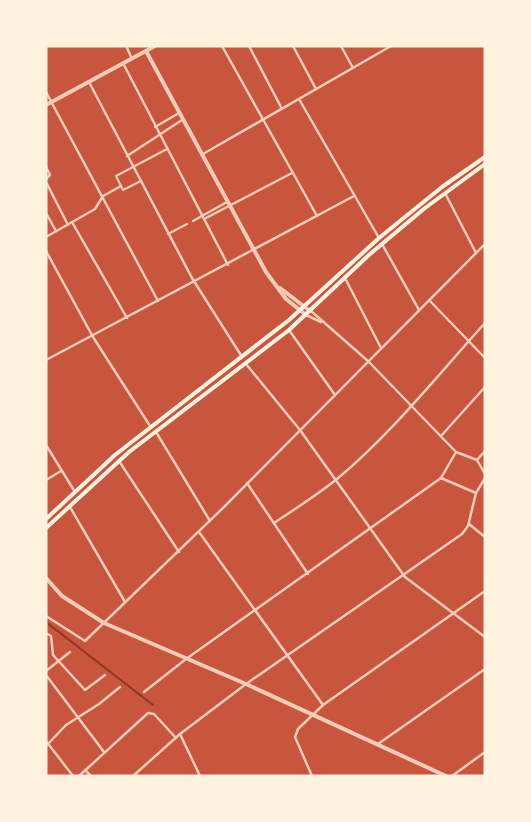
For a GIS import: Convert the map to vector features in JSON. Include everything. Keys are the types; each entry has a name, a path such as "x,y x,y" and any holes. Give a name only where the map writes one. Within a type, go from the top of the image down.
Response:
{"main road":[{"path":"46,518 150,426 300,312 379,238 442,187 485,157"},
{"path":"46,528 69,505 156,430 289,330 382,244 445,193 485,164"}],"street":[{"path":"46,105 155,46"},
{"path":"222,46 316,216"},
{"path":"249,46 282,109"},
{"path":"293,46 316,90"},
{"path":"341,46 353,68"},
{"path":"382,46 384,50"},
{"path":"201,155 391,46"},
{"path":"127,48 132,59"},
{"path":"146,51 178,114 266,272 286,300 300,312 321,322"},
{"path":"123,63 158,134 204,214 228,265"},
{"path":"89,82 194,282 242,357"},
{"path":"46,92 104,196 158,301"},
{"path":"299,99 379,238"},
{"path":"155,127 178,114"},
{"path":"127,156 146,146 158,134 182,120"},
{"path":"141,181 123,190 116,176 167,149"},
{"path":"46,166 50,174 46,181 68,224"},
{"path":"168,234 204,214 292,174"},
{"path":"46,237 95,209 104,196 121,186"},
{"path":"445,193 476,253"},
{"path":"46,360 93,337 354,196"},
{"path":"206,218 228,203"},
{"path":"46,213 56,232"},
{"path":"72,222 127,318"},
{"path":"382,244 419,310"},
{"path":"46,616 85,641 210,522 485,244"},
{"path":"46,251 93,337 150,426"},
{"path":"344,278 381,348"},
{"path":"278,287 311,311 321,322 368,361 456,452 476,460 485,474"},
{"path":"429,300 485,358"},
{"path":"274,523 336,480 412,405 485,322"},
{"path":"289,330 335,395"},
{"path":"246,363 300,430 403,573 453,614 485,637"},
{"path":"441,436 485,387"},
{"path":"156,430 210,522"},
{"path":"46,445 75,492"},
{"path":"476,460 485,451"},
{"path":"144,692 186,659 371,530 441,478 456,452"},
{"path":"119,461 178,552"},
{"path":"46,480 61,471"},
{"path":"441,478 476,493"},
{"path":"133,776 180,734 246,684 403,573 462,534 469,524 476,493 485,478"},
{"path":"247,483 308,574"},
{"path":"69,505 125,602"},
{"path":"469,524 485,537"},
{"path":"199,532 323,705"},
{"path":"46,578 62,596 104,623 246,684 446,776"},
{"path":"312,776 295,736 298,729 312,714 485,591"},
{"path":"46,633 51,635 52,653 58,662 85,690 105,676"},
{"path":"70,652 46,673 104,753"},
{"path":"378,744 485,669"},
{"path":"74,776 47,744 66,724 99,704 120,687"},
{"path":"79,776 148,713 154,714 176,738"},
{"path":"180,734 200,776"},
{"path":"452,776 485,752"},
{"path":"85,770 91,776"}],"waterway":[{"path":"46,622 153,705"}]}
